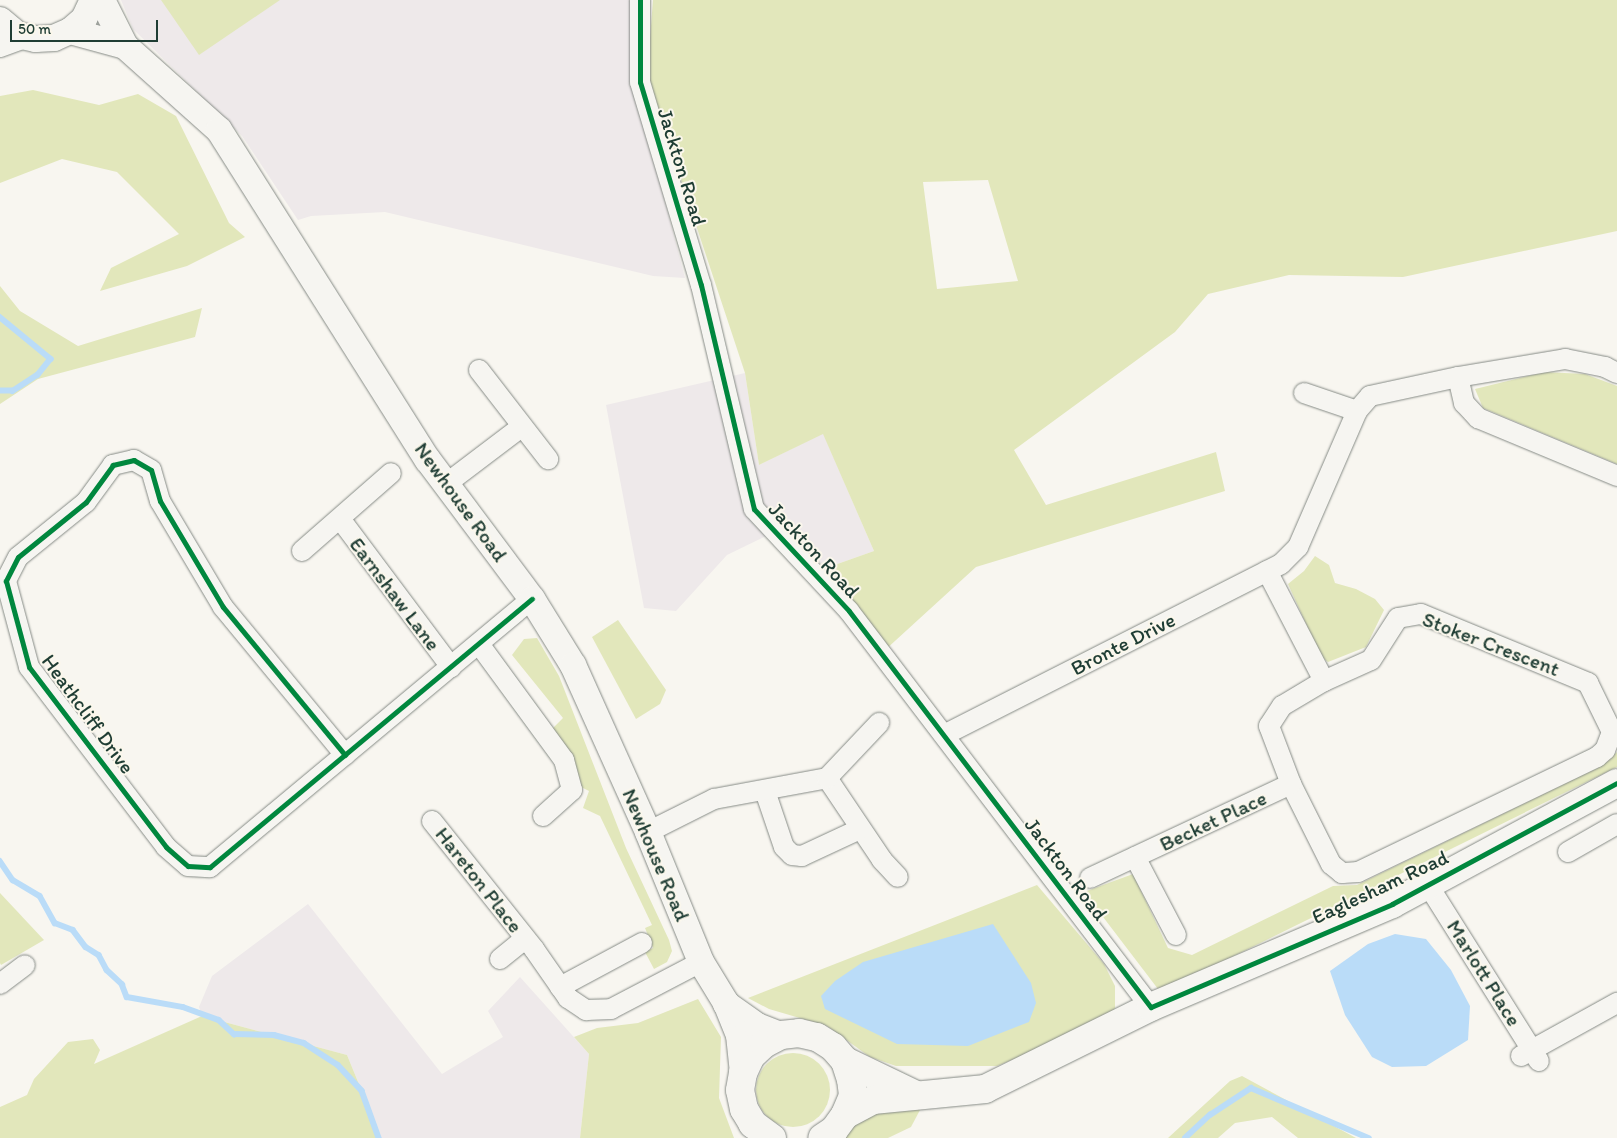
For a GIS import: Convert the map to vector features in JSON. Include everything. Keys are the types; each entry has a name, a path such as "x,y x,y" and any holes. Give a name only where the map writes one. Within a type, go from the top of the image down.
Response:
{"main road":[{"name":"Eaglesham Road","path":"846,1115 873,1100 985,1089 1151,1007 1357,919 1428,885 1617,783"},
{"path":"760,1133 744,1109 740,1090 743,1072 751,1056 764,1044 780,1035 799,1033 817,1037 833,1047 845,1061 916,1095"},
{"path":"822,1138 834,1130 846,1115 853,1096 845,1061"}],"street":[{"path":"0,20 18,34 27,37 54,38 70,31 84,19 93,0"},
{"name":"Newhouse Road","path":"102,0 125,46 219,130 446,484 532,599 573,665 648,832 701,962 726,1003 739,1035 743,1072"},
{"name":"Jackton Road","path":"640,0 640,82 701,285 754,509 849,611 1151,1007"},
{"name":"Newhouse Road","path":"70,31 125,46"},
{"path":"0,47 27,37"},
{"path":"1304,394 1357,411 1370,396 1458,376 1565,359 1605,367 1617,373"},
{"path":"479,370 548,459"},
{"path":"1458,376 1464,403 1478,418 1617,476"},
{"name":"Bronte Drive","path":"944,735 1281,564 1298,547 1357,411"},
{"path":"446,484 522,427"},
{"name":"Heathcliff Drive","path":"345,755 223,607 160,501 151,470 134,460 113,465 86,502 18,557 6,581 29,667 166,847 188,866 210,867 479,644 532,599"},
{"name":"Earnshaw Lane","path":"302,551 341,520 391,473"},
{"name":"Earnshaw Lane","path":"341,520 450,667"},
{"path":"1268,571 1324,681"},
{"name":"Stoker Crescent","path":"1421,614 1588,683 1612,732 1605,750 1596,757 1358,872 1342,873 1331,864 1291,784 1269,726 1282,706 1324,681 1371,660 1398,618 1421,614"},
{"path":"479,644 564,760 572,790 544,816"},
{"path":"648,832 714,799 827,778 879,723"},
{"path":"827,778 860,829 898,877"},
{"name":"Becket Place","path":"1090,878 1291,784"},
{"path":"765,791 784,847 792,855 802,856 860,829"},
{"name":"Hareton Place","path":"432,821 525,938 568,998 586,1010 611,1009 701,962"},
{"path":"1568,852 1617,824"},
{"name":"Becket Place","path":"1135,857 1176,935"},
{"name":"Marlott Place","path":"1428,885 1531,1056 1617,1004"},
{"name":"Hareton Place","path":"500,959 525,938"},
{"path":"560,987 642,943"},
{"path":"0,984 25,965"},
{"name":"Newhouse Road","path":"726,1003 757,1026 780,1035"}],"shaded area":[{"path":"121,0 631,0 630,68 685,278 653,276 385,212 311,216 298,220 242,136 133,29"},
{"path":"745,373 759,465 823,433 874,551 826,568 778,524 768,535 727,555 676,611 644,608 606,405"},
{"path":"308,904 442,1074 503,1037 488,1011 520,977 589,1054 580,1138 381,1138 347,1055 202,1016 199,1007 212,976"}],"green space":[{"path":"161,0 280,0 199,55"},
{"path":"653,0 1617,0 1617,231 1403,277 1289,275 1208,294 1175,332 1014,450 1046,505 1216,452 1225,491 976,567 884,651 826,568 874,551 823,434 759,465 745,373 647,77","holes":["988,180 1018,281 937,289 923,182"]},
{"path":"33,90 99,105 138,94 176,116 229,223 245,237 187,266 100,291 111,268 179,234 117,172 62,159 0,183 0,96"},
{"path":"0,286 20,311 78,346 202,308 195,337 38,379 0,404"},
{"path":"1544,372 1585,374 1617,386 1617,464 1483,408 1475,389"},
{"path":"1315,556 1329,565 1335,583 1356,589 1375,599 1384,610 1366,647 1328,662 1321,657 1288,584 1304,571"},
{"path":"618,620 666,690 660,704 636,719 592,637"},
{"path":"537,638 559,676 626,848 669,940 672,951 667,962 654,969 645,952 653,948 645,928 652,925 600,816 583,808 589,791 579,786 551,730 563,718 512,655 524,639"},
{"path":"1617,752 1617,767 1173,986 1158,989 1084,892 1133,874 1168,948 1192,955 1333,886 1357,885 1601,766"},
{"path":"1037,885 1104,964 1115,986 1115,1008 1109,1021 997,1066 896,1066 870,1057 827,1026 769,1009 748,998"},
{"path":"0,893 44,940 1,965 0,963"},
{"path":"698,999 721,1037 719,1098 734,1138 580,1138 589,1054 574,1037 597,1028 638,1023"},
{"path":"202,1016 347,1055 381,1138 0,1138 0,1107 27,1095 34,1079 68,1042 93,1039 100,1050 94,1064"},
{"path":"793,1053 807,1056 819,1064 827,1076 830,1090 827,1104 819,1116 807,1124 793,1127 779,1124 767,1116 759,1104 756,1090 759,1076 767,1064 779,1056"},
{"path":"1242,1076 1356,1138 1298,1138 1272,1117 1235,1123 1218,1138 1168,1138 1230,1081"},
{"path":"917,1107 920,1110 911,1127 888,1138 834,1138 873,1112"}],"water":[{"path":"993,924 1031,983 1036,1003 1029,1022 968,1046 897,1044 825,1009 821,996 835,981 863,962"},
{"path":"1395,934 1426,939 1451,970 1470,1006 1468,1040 1426,1066 1392,1067 1372,1057 1345,1015 1330,971 1368,944"}],"waterway":[{"path":"0,317 51,359 38,375 13,391 0,391"},
{"path":"0,861 13,880 40,896 55,923 73,930 86,947 99,955 107,970 122,984 127,997 183,1007 219,1020 234,1034 274,1035 304,1043 338,1065 362,1091 379,1138"},
{"path":"1185,1138 1210,1115 1251,1088 1369,1138"}],"cycle path":[{"path":"640,0 640,82 701,285 754,509 849,611 1151,1007 1392,904 1617,783"},
{"path":"345,755 223,607 160,501 151,470 134,460 113,465 86,502 18,557 6,581 29,667 166,847 188,866 210,867 532,599"}]}
